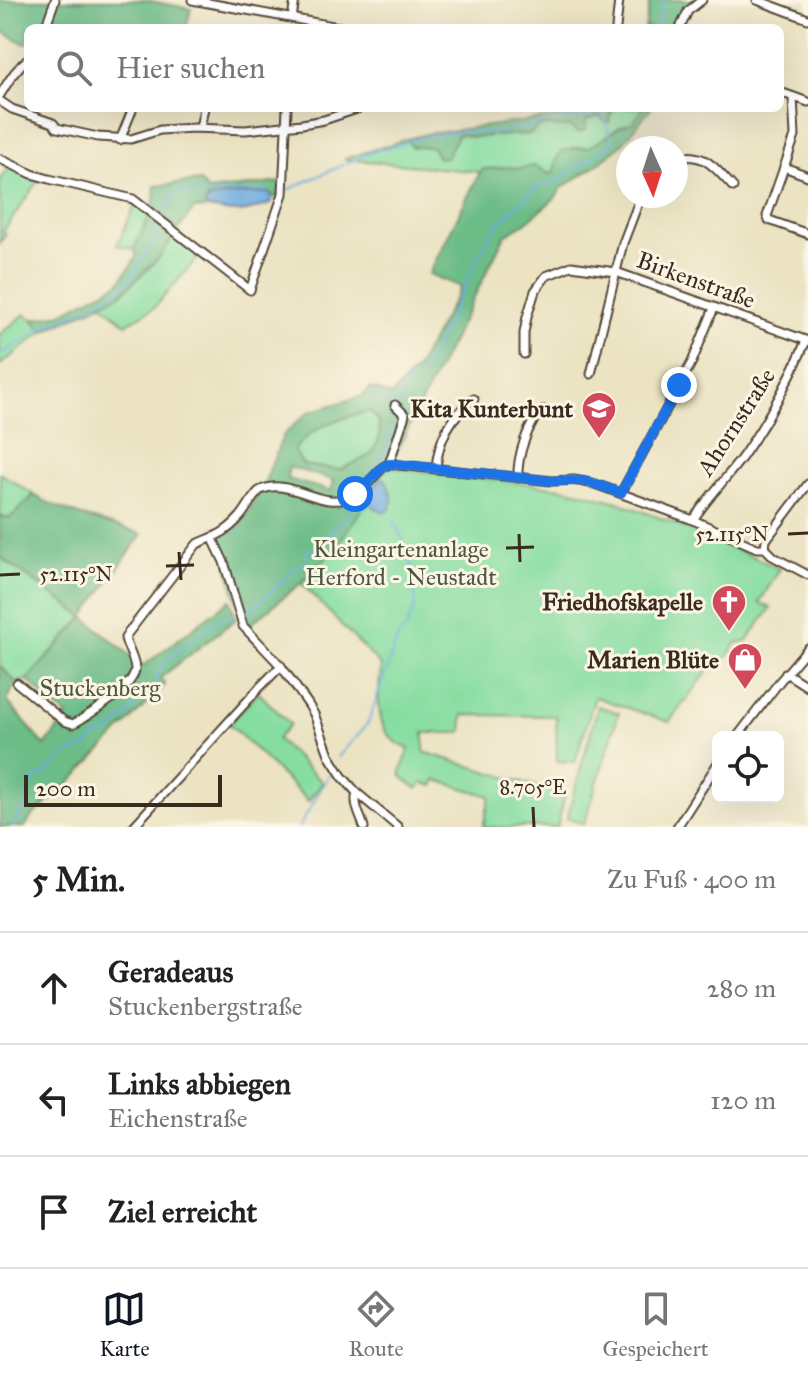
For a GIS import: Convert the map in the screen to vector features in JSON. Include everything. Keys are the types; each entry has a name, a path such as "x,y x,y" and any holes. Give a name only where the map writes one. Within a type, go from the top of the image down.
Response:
{"street":[{"path":"46,24 55,0"},
{"path":"192,0 295,22 295,0"},
{"path":"616,24 619,0"},
{"path":"682,24 688,11 702,0"},
{"path":"757,0 808,19"},
{"path":"0,95 8,79 24,62"},
{"path":"784,94 808,102"},
{"path":"793,97 795,136 767,218 808,234"},
{"path":"0,101 59,128 120,140 160,130 286,126 324,120 348,112"},
{"path":"120,140 131,112"},
{"path":"200,128 203,112"},
{"path":"0,159 32,174 133,199 250,290 283,194 287,112"},
{"path":"688,157 706,160 733,187"},
{"path":"784,167 808,176"},
{"path":"616,272 636,208"},
{"name":"Birkenstraße","path":"524,354 524,333 535,291 546,276 571,266 616,272 807,341"},
{"name":"Birkenstraße","path":"591,374 616,272"},
{"path":"621,493 692,362 714,308"},
{"name":"Ahornstraße","path":"693,520 765,423 807,341"},
{"path":"436,469 449,424 456,413 474,399"},
{"path":"389,464 405,415 395,405"},
{"path":"518,478 518,463 529,427 539,412 544,410"},
{"path":"17,683 64,721 73,724 128,684 135,671 125,638 128,633 197,544 213,539 237,520 263,488 277,486 322,499 339,500 355,494 389,464 595,484 693,520 757,548 765,548 774,557 808,575"},
{"path":"765,548 766,540 808,484"},
{"path":"213,539 224,562 243,626 281,666 314,714 336,768 357,793 398,827"},
{"path":"742,731 808,648"},
{"path":"133,827 281,666"},
{"path":"786,673 808,687"},
{"path":"677,827 712,772"},
{"path":"357,793 356,804 364,827"}],"green space":[{"path":"0,0 146,0 191,9 187,24 24,24 24,43 0,30"},
{"path":"650,0 694,0 671,24 646,24"},
{"path":"612,112 606,123 600,116 586,120 586,129 578,133 571,127 540,126 530,134 457,135 447,157 438,158 432,147 412,147 407,139 430,133"},
{"path":"641,112 633,122 589,147 575,148 558,156 555,173 549,174 536,166 484,169 480,172 344,159 407,139 412,147 433,147 447,157 457,135 530,134 540,126 571,127 611,114"},
{"path":"641,112 648,112 629,136 616,136 616,149 562,188 555,198 524,224 505,235 389,467 366,489 364,506 332,552 301,583 247,627 238,606 220,539 247,514 263,486 283,436 309,412 362,396 371,388 391,396 416,369 461,287 429,274 480,172 484,169 536,166 548,174 554,173 561,151 589,147 633,122","holes":["370,411 379,422 380,437 371,455 340,470 303,465 294,450 318,429","289,467 334,480 331,491 287,479"]},
{"path":"10,165 40,178 3,232 6,234 0,243 0,179"},
{"path":"199,181 208,191 281,182 278,198 264,193 208,199 205,204 207,208 194,209 178,230 153,209 155,186"},
{"path":"136,203 151,213 134,249 117,245"},
{"path":"151,213 175,234 159,258 121,294 43,332 33,319 60,314 119,283 137,256 134,249"},
{"path":"175,234 200,255 154,308 126,324 101,303 143,274"},
{"path":"25,314 43,332 0,365 0,334"},
{"path":"370,411 379,422 380,437 371,455 340,470 303,465 294,450 309,434 338,420"},
{"name":"Kleingartenanlage Herford - Neustadt","path":"389,467 569,489 615,501 713,538 780,569 759,603 771,608 746,642 737,643 726,658 718,658 669,722 595,697 575,762 557,761 556,716 463,715 462,733 424,733 424,752 565,795 557,827 483,827 490,796 436,780 433,786 423,783 417,789 400,775 409,749 391,738 383,726 379,701 381,666 301,583 332,552 366,489"},
{"path":"0,473 34,495 10,518 0,516"},
{"path":"34,495 73,513 142,534 84,617 0,557 0,516 10,518"},
{"path":"0,557 84,617 27,680 16,682 0,666"},
{"name":"Stuckenberg","path":"230,600 236,619 160,678 165,685 66,787 33,815 25,827 0,827 0,666 16,682 7,701 45,746 67,716 27,680 84,617 143,666"},
{"path":"258,692 290,724 277,739 323,783 308,801 229,724"},
{"path":"598,706 619,713 584,824 567,818"}],"water":[{"path":"269,193 273,197 270,204 244,212 207,208 204,204 224,196"},
{"path":"382,478 392,498 390,509 385,512 375,508 371,500 373,489"}],"waterway":[{"path":"657,24 664,0"},
{"path":"287,190 372,152 424,137 463,131 494,133 602,112"},
{"path":"397,402 404,386 426,367 495,227 537,187 555,182 612,143 603,112"},
{"path":"163,214 174,194 268,191"},
{"path":"0,355 42,328 95,305 128,283 163,226"},
{"path":"190,248 221,272"},
{"path":"373,391 391,406"},
{"path":"377,467 398,420 395,409"},
{"path":"357,508 372,505"},
{"path":"244,615 305,563 307,551 319,546 353,508"},
{"path":"394,521 410,560 415,602"},
{"path":"338,757 368,723 398,637 406,629 415,605"},
{"path":"14,827 28,803 34,779 42,776 67,753 86,747 98,735 110,732 152,690 163,664 217,621 227,616 233,617"},
{"path":"299,827 332,770"}],"place":[{"name":"Kita Kunterbunt","path":"599,440"},
{"name":"Friedhofskapelle","path":"729,633"},
{"name":"Marien Blüte","path":"745,691"}],"route":[{"path":"355,494 389,464 552,481 583,481 621,493 679,385"}]}
